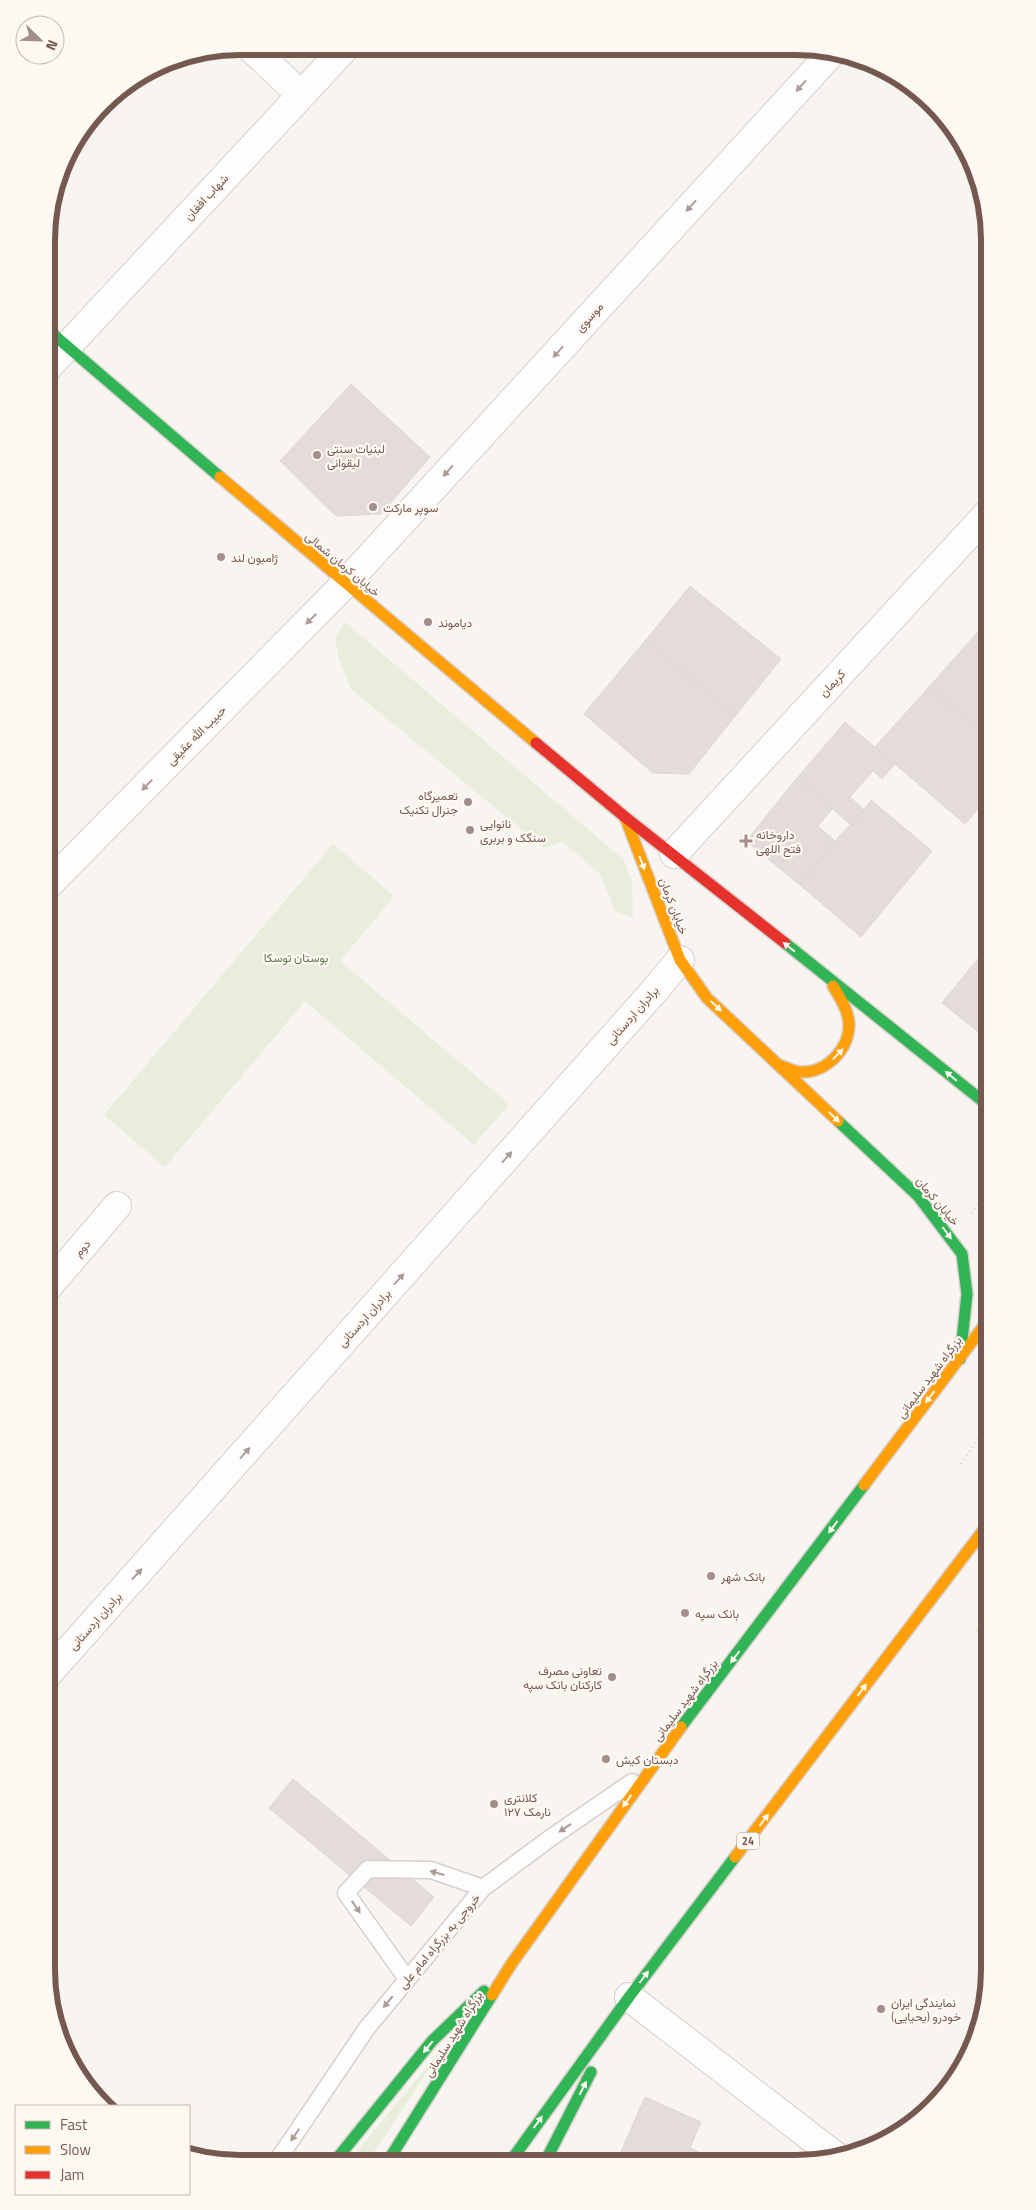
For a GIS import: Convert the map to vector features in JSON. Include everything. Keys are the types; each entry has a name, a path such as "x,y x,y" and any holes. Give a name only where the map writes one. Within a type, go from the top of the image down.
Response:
{"main road":[{"name":"خیابان کرمان شمالی","path":"55,336 345,584 625,817"},
{"path":"625,817 674,854 981,1100"},
{"name":"خیابان کرمان","path":"625,817 680,960 707,998 918,1196 962,1254 967,1294 960,1359"},
{"path":"779,1065 801,1072 824,1068 844,1048 849,1022 842,1002 827,977"},
{"name":"بزرگراه شهید سلیمانی","path":"392,2155 512,1964 649,1770 981,1331"},
{"name":"24","path":"516,2155 629,1997 981,1534"},
{"path":"340,2155 432,2041 512,1964"},
{"path":"549,2155 629,1997"}],"street":[{"path":"259,55 301,95"},
{"name":"شهاب افغان","path":"55,360 338,55"},
{"name":"موسوی","path":"345,584 827,58"},
{"name":"کریمان","path":"674,854 981,522"},
{"name":"حبیب الله عقیقی","path":"55,877 345,584"},
{"name":"برادران اردستانی","path":"55,1666 680,960"},
{"name":"دوم","path":"55,1278 117,1206"},
{"path":"629,1997 820,2153"}],"lane":[{"name":"خروجی به بزرگراه امام علی","path":"280,2155 367,2028 483,1888 549,1839 649,1770"},
{"path":"407,1979 346,1893 368,1869 431,1870 483,1888"}],"path":[{"path":"969,1216 981,1202"},
{"path":"961,1464 981,1436"}],"green space":[{"path":"345,622 624,860 632,883 633,918 616,912 600,874 562,841 544,848 351,689 339,659 335,638"},
{"name":"بوستان توسکا","path":"333,844 394,896 340,961 509,1104 474,1145 305,1001 165,1167 104,1115"},
{"path":"981,1624 981,1637 975,1631"},
{"path":"444,2046 372,2155 354,2155"}],"building":[{"path":"351,384 430,457 381,514 336,516 280,461"},
{"path":"690,586 781,659 736,715 645,641"},
{"path":"981,628 981,732 929,687"},
{"path":"645,641 736,715 689,774 653,773 584,714"},
{"path":"929,687 981,732 981,805 965,824 875,747"},
{"path":"845,722 895,764 882,779 873,771 850,797 864,810 851,825 797,778"},
{"path":"797,778 832,809 818,826 835,841 800,885 746,841"},
{"path":"871,800 932,851 861,937 800,885"},
{"path":"981,955 981,1034 942,1003"},
{"path":"293,1779 434,1897 411,1926 269,1808"},
{"path":"645,2097 701,2122 690,2148 705,2155 620,2155"}],"traffic: fast":[{"path":"55,336 220,477"},
{"path":"785,943 981,1100"},
{"path":"838,1121 918,1196 962,1254 967,1294 960,1359"},
{"path":"681,1727 864,1485"},
{"path":"515,2155 629,1997 735,1857"},
{"path":"340,2155 432,2041 484,1991"},
{"path":"392,2155 492,1995"},
{"path":"549,2155 591,2072"}],"traffic: slow":[{"path":"220,477 536,743"},
{"path":"625,817 680,960 707,998 838,1121"},
{"path":"779,1065 798,1072 811,1071 821,1068 830,1062 843,1047 849,1027 848,1017 844,1005 833,986"},
{"path":"864,1485 981,1330"},
{"path":"735,1857 981,1534"},
{"path":"492,1995 512,1963 681,1727"}],"traffic: jam":[{"path":"536,743 625,817 785,943"}],"place":[{"name":"لبنیات سنتی لیقوانی","path":"317,455"},
{"name":"سوپر مارکت","path":"373,507"},
{"name":"ژامبون لند","path":"221,557"},
{"name":"دیاموند","path":"428,622"},
{"name":"تعمیرگاه جنرال تکنیک","path":"468,802"},
{"name":"نانوایی سنگک و بربری","path":"470,830"},
{"name":"داروخانه فتح اللهی","path":"746,841"},
{"name":"بانک شهر","path":"711,1576"},
{"name":"بانک سپه","path":"685,1613"},
{"name":"تعاونی مصرف کارکنان بانک سپه","path":"612,1677"},
{"name":"دبستان کیش","path":"606,1759"},
{"name":"کلانتری ۱۲۷ نارمک","path":"494,1804"},
{"name":"نمایندگی ایران خودرو (یحیایی)","path":"881,2009"}]}
